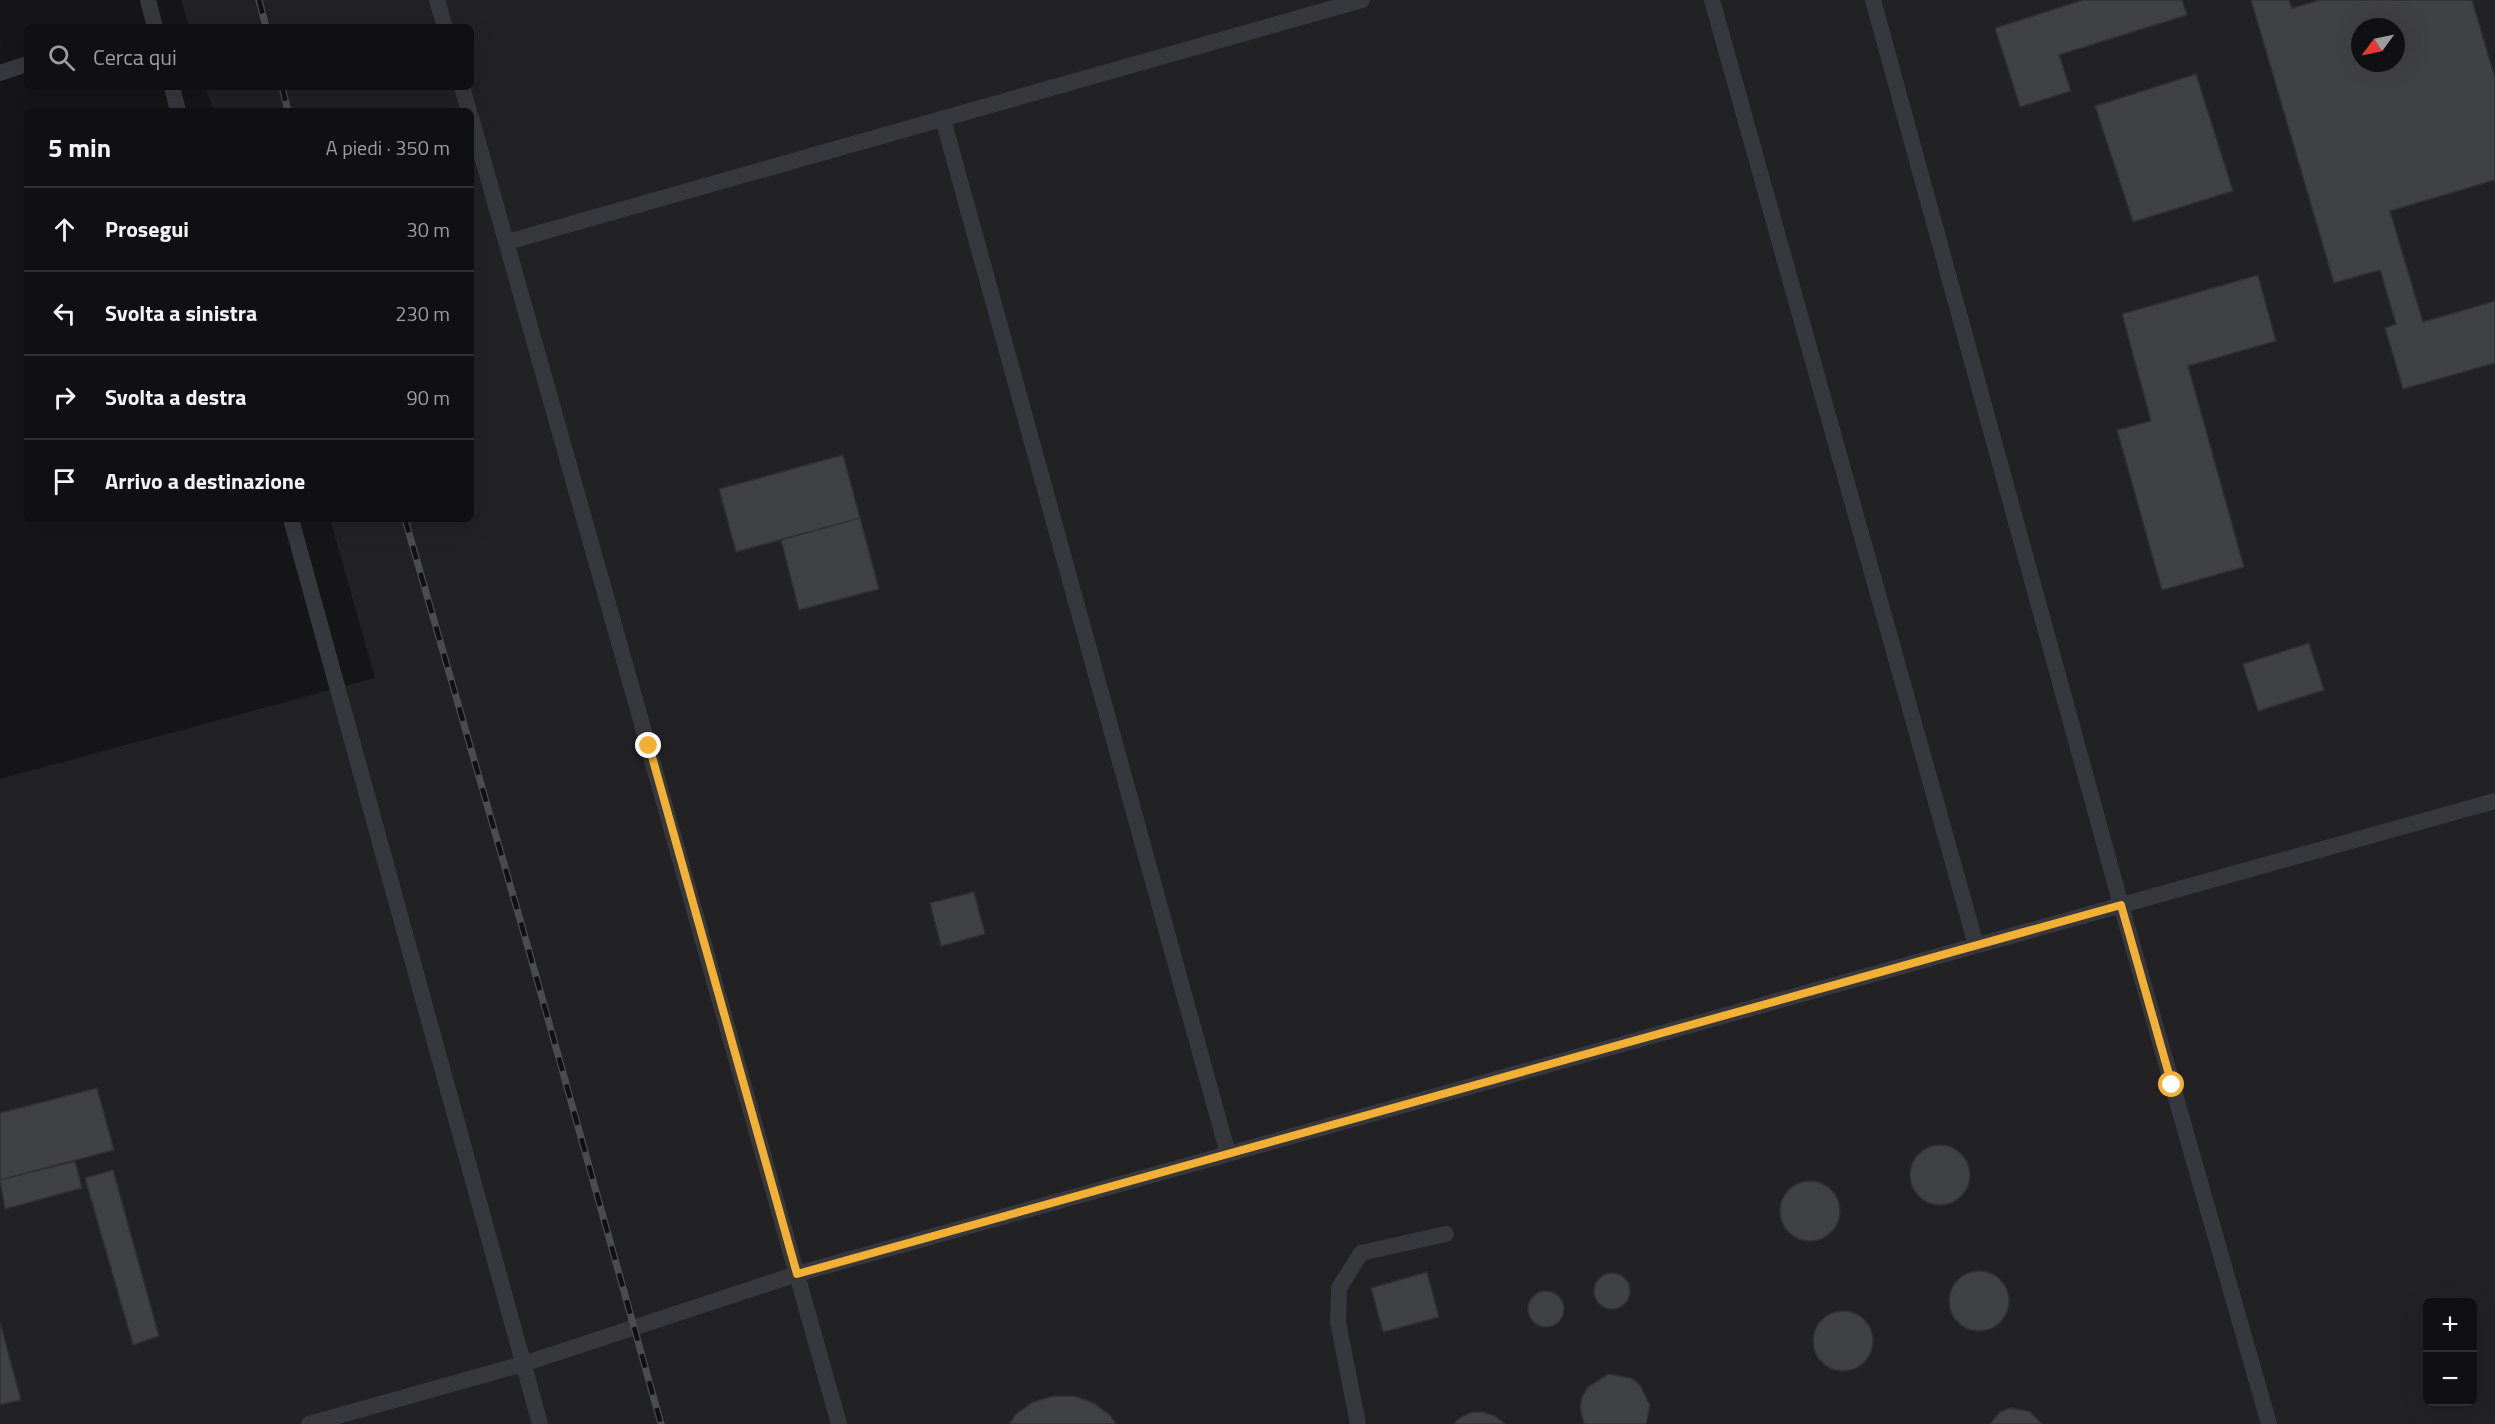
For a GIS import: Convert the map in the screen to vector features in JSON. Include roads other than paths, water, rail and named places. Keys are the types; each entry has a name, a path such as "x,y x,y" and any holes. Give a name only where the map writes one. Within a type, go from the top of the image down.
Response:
{"lane":[{"path":"148,0 151,24"},
{"path":"437,0 444,24"},
{"path":"507,242 1362,0"},
{"path":"1712,0 1976,945"},
{"path":"1873,0 2121,905 2269,1424"},
{"path":"0,73 24,65"},
{"path":"173,90 177,108"},
{"path":"463,90 468,108"},
{"path":"943,119 1228,1154"},
{"path":"474,127 839,1424"},
{"path":"292,522 540,1424"},
{"path":"309,1424 523,1364 797,1274 2495,801"},
{"path":"1358,1424 1338,1322 1339,1288 1361,1253 1446,1234"}],"railway":[{"path":"259,0 265,24"},
{"path":"283,90 287,108"},
{"path":"406,522 661,1424"}]}
